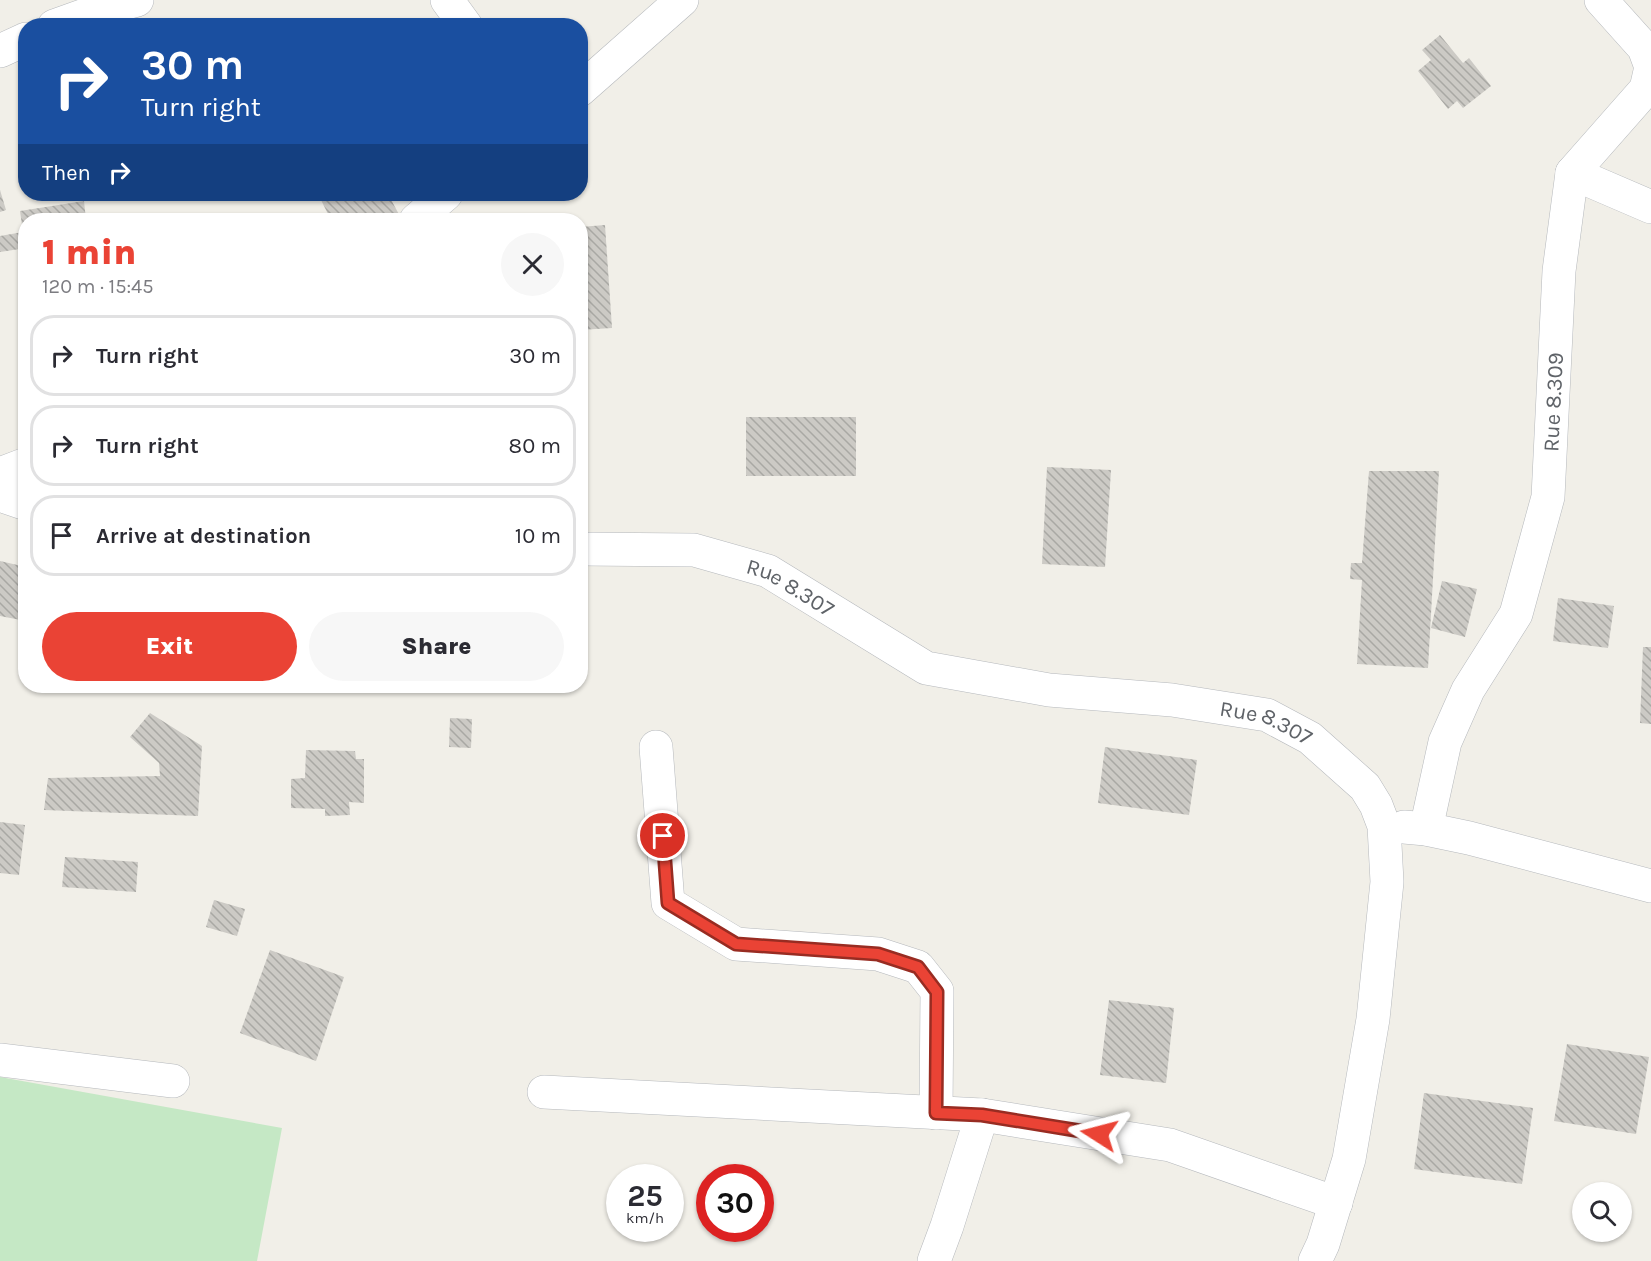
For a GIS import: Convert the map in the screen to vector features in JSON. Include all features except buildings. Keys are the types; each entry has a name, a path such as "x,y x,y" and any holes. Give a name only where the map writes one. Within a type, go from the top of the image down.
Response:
{"street":[{"path":"76,18 138,0"},
{"path":"447,0 460,18"},
{"path":"588,83 682,0"},
{"path":"1601,0 1644,48 1651,67 1646,89 1572,173 1651,207"},
{"path":"0,51 18,43"},
{"name":"Rue 8.309","path":"1426,829 1445,742 1468,690 1516,614 1548,497 1559,271 1572,173"},
{"path":"424,213 438,201"},
{"path":"0,474 18,467"},
{"path":"0,495 18,501"},
{"name":"Rue 8.307","path":"588,549 693,550 768,571 926,668 1049,690 1172,700 1267,715 1310,738 1365,787 1376,805 1384,826 1387,882 1373,1019 1349,1159 1323,1244 1315,1261"},
{"path":"656,747 668,903 736,944 878,954 918,967 937,992 936,1113"},
{"path":"1384,826 1426,829 1469,838 1651,886"},
{"path":"0,1060 173,1081"},
{"path":"544,1092 982,1115 1170,1145 1335,1203"},
{"path":"934,1261 982,1115"}],"green space":[{"path":"0,1077 282,1128 257,1261 0,1261"}],"route":[{"path":"663,836 668,903 736,944 878,954 918,967 937,992 936,1113 982,1115 1099,1134"}]}
